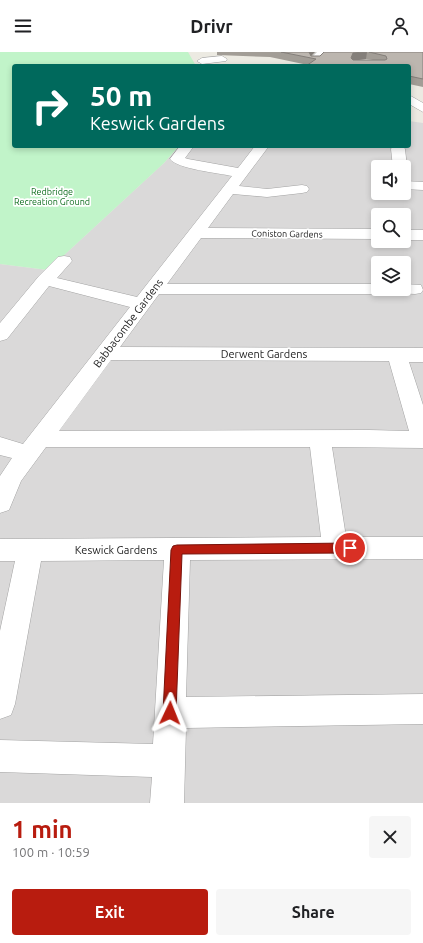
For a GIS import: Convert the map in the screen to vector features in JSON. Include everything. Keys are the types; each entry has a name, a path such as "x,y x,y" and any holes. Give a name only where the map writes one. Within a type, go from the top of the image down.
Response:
{"street":[{"path":"201,60 222,59"},
{"path":"411,100 423,108"},
{"path":"186,148 177,159 184,162 240,173"},
{"name":"Babbacombe Gardens","path":"0,503 11,477 260,148"},
{"path":"398,149 399,160"},
{"path":"411,185 423,186"},
{"path":"229,189 267,193 302,189"},
{"name":"Coniston Gardens","path":"196,233 371,234"},
{"path":"411,235 423,235"},
{"path":"0,335 45,280 64,261"},
{"path":"45,280 142,304"},
{"path":"154,289 371,289"},
{"name":"Derwent Gardens","path":"106,351 113,354 423,355"},
{"path":"0,446 34,447 369,438 423,439 397,355"},
{"path":"320,439 335,548"},
{"name":"Keswick Gardens","path":"0,550 423,548"},
{"path":"0,704 30,550"},
{"path":"168,803 168,761 177,550"},
{"path":"170,713 423,709"},
{"path":"0,756 168,761"}],"shaded area":[{"path":"411,121 423,123 423,803 0,803 0,264 48,270 164,163 177,148 411,148"}],"green space":[{"name":"Redbridge Recreation Ground","path":"0,52 188,52 195,64 12,64 12,148 177,148 164,163 48,270 0,264"}],"building":[{"path":"281,52 309,52 311,56 320,56 324,52 363,52 353,53 351,58 353,60 385,60 387,59 386,56 369,52 423,52 423,79 411,76 411,64 309,64 316,59"}],"route":[{"path":"170,713 177,550 350,548"}]}
